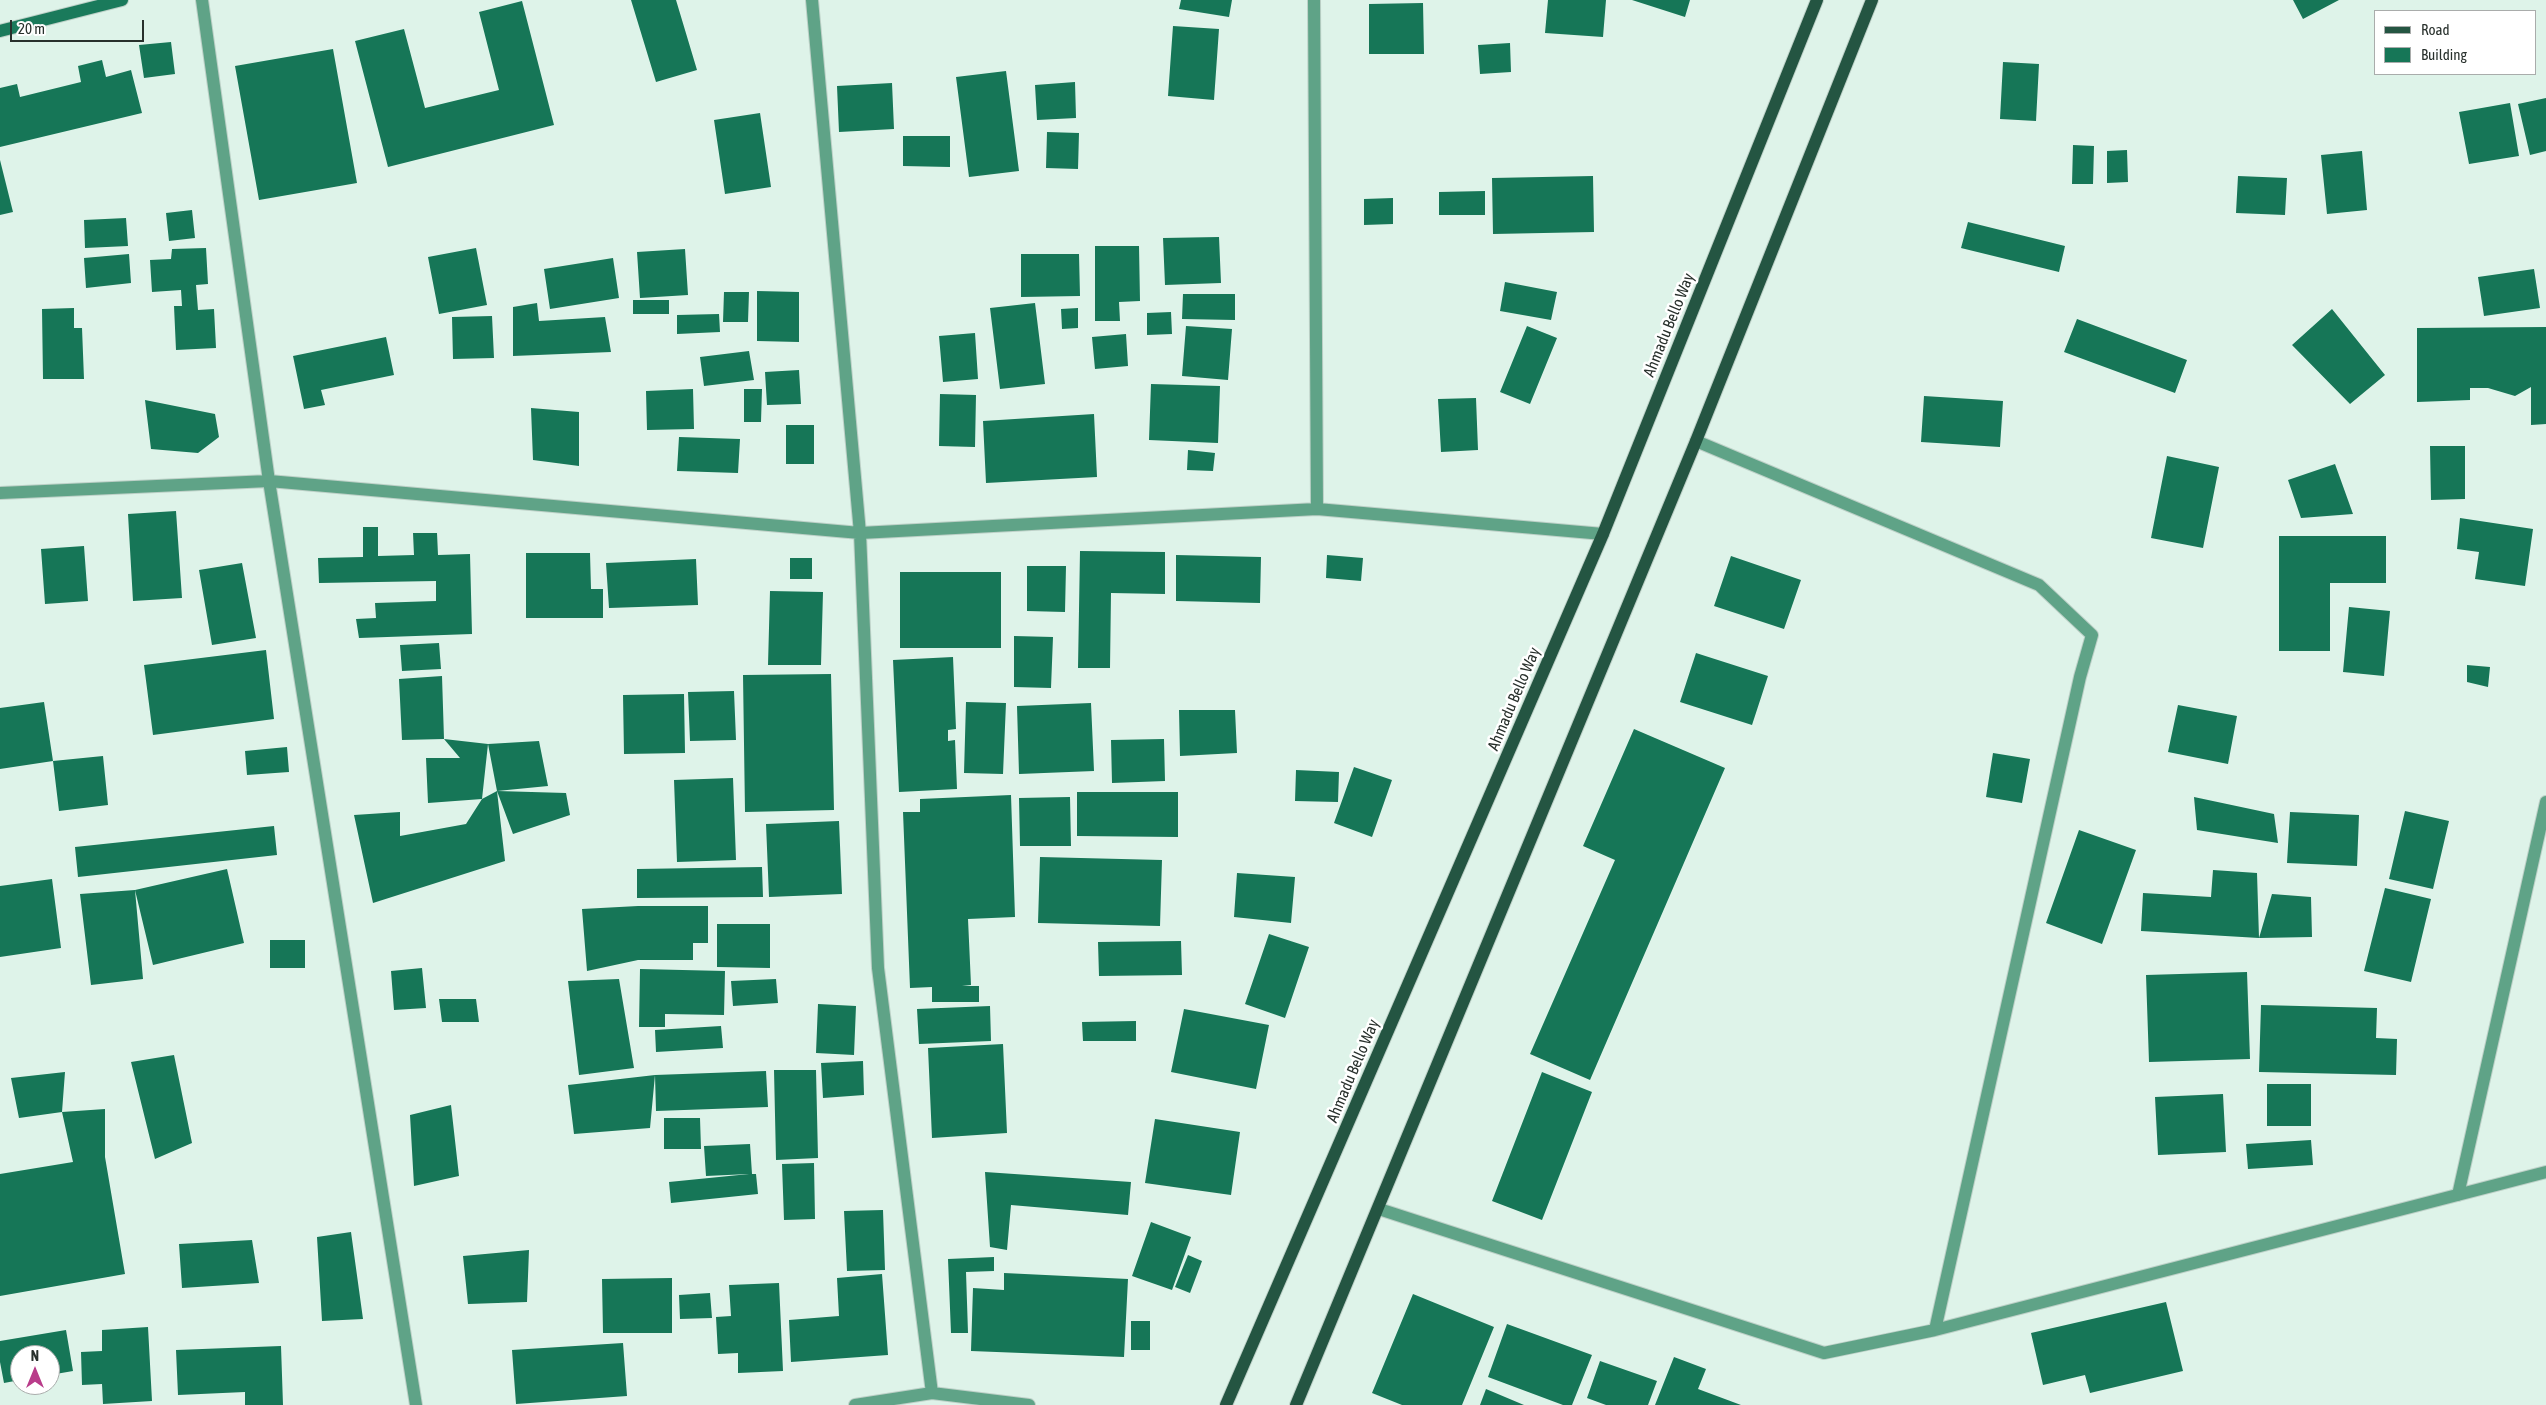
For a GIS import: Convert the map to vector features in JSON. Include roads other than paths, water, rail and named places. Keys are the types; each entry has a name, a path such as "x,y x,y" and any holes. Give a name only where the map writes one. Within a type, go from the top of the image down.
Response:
{"main road":[{"name":"Ahmadu Bello Way","path":"1226,1405 1603,534 1817,0"},
{"path":"1296,1405 1379,1209 1696,441 1872,0"}],"street":[{"path":"0,31 122,0"},
{"path":"202,0 269,481 416,1405"},
{"path":"812,0 860,533 878,968 932,1393"},
{"path":"1314,0 1317,509"},
{"path":"1696,441 2039,585 2092,635 2080,677 1935,1330"},
{"path":"0,493 269,481 860,533 1317,509 1603,534"},
{"path":"2458,1195 2546,802"},
{"path":"1379,1209 1824,1353 1935,1330 2546,1172"},
{"path":"855,1405 932,1393 1029,1405"}]}
